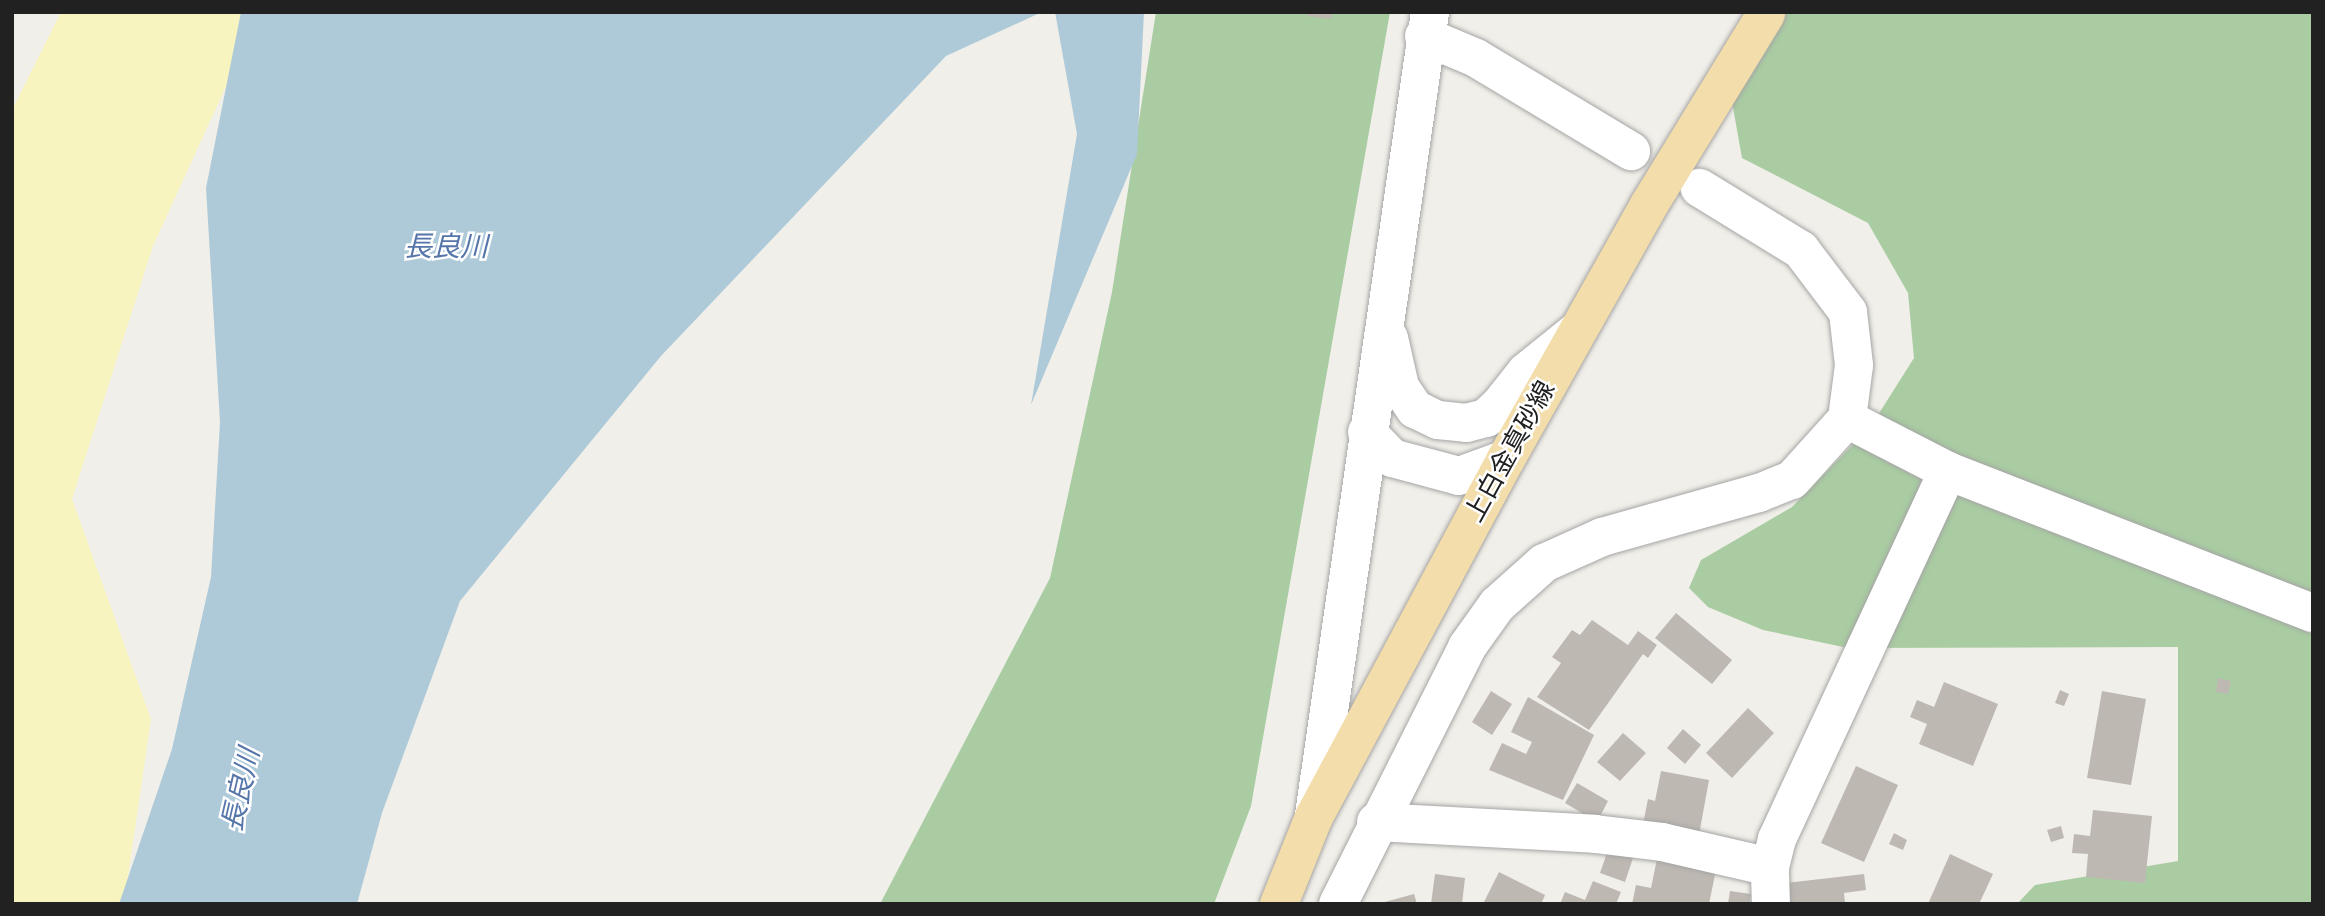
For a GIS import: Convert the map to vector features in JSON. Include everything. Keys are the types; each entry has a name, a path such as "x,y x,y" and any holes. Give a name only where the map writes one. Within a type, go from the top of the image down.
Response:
{"main road":[{"name":"上白金真砂線","path":"1279,904 1314,817 1506,459 1649,205 1766,14"}],"street":[{"path":"1314,817 1427,24 1476,58 1630,151"},
{"path":"1338,904 1376,822 1467,647 1497,605 1544,563 1602,537 1792,480 1847,419 1854,365 1848,312 1801,250 1700,188"},
{"path":"1384,315 1401,387 1415,409 1438,420 1465,423 1486,418 1500,406 1526,372 1580,329"},
{"path":"1847,419 1948,471 2313,613"},
{"path":"1367,432 1392,458 1459,476 1506,459"},
{"path":"1376,822 1595,834 1662,842 1771,886 1777,839 1948,471"}],"green space":[{"path":"1156,12 1390,12 1251,806 1214,904 880,904 1050,578 1112,292"},
{"path":"1745,12 2313,12 2313,904 2017,904 2035,885 2178,861 2178,647 1848,648 1763,630 1708,607 1689,588 1701,560 1792,507 1871,426 1914,358 1908,293 1868,223 1742,158 1732,102"}],"sand":[{"path":"61,12 260,12 153,246 72,499 151,719 124,904 12,904 12,110"}],"water":[{"name":"長良川","path":"241,12 1042,12 946,56 661,356 460,601 382,813 357,904 119,904 172,749 211,577 220,422 206,188"},
{"path":"1055,12 1144,12 1137,154 1031,405 1077,134"}],"building":[{"path":"1308,12 1332,12 1331,19 1307,16"},
{"path":"1676,613 1732,660 1712,684 1655,638"},
{"path":"1592,620 1628,645 1638,631 1657,645 1648,658 1643,654 1589,730 1537,697 1561,663 1552,657 1572,630 1580,635"},
{"path":"2218,678 2231,681 2228,694 2216,692"},
{"path":"1944,682 1998,704 1973,766 1919,744 1927,724 1910,717 1917,700 1934,707"},
{"path":"2060,690 2069,694 2064,706 2055,703"},
{"path":"1491,691 1512,704 1492,735 1472,722"},
{"path":"2102,691 2146,699 2131,785 2087,778"},
{"path":"1528,697 1594,735 1563,800 1489,770 1502,743 1526,754 1532,742 1511,732"},
{"path":"1748,708 1774,733 1732,778 1706,753"},
{"path":"1683,729 1701,745 1685,764 1667,748"},
{"path":"1623,733 1646,753 1620,781 1597,762"},
{"path":"1856,766 1898,785 1864,862 1821,843"},
{"path":"1661,771 1709,780 1699,835 1643,824 1648,799 1655,801"},
{"path":"1577,783 1608,801 1597,822 1565,803"},
{"path":"2093,810 2152,816 2145,883 2086,877 2088,854 2072,853 2074,834 2090,836"},
{"path":"2061,826 2064,838 2051,842 2047,830"},
{"path":"1894,833 1907,840 1903,850 1889,844"},
{"path":"1609,847 1634,855 1625,882 1600,873"},
{"path":"1658,854 1717,865 1709,904 1632,904 1636,885 1651,888"},
{"path":"1950,854 1993,874 1979,904 1928,904"},
{"path":"1499,872 1545,895 1541,904 1483,904"},
{"path":"1435,874 1465,878 1462,904 1431,904"},
{"path":"1864,874 1866,890 1844,893 1845,903 1788,904 1786,883"},
{"path":"1593,881 1621,892 1616,904 1560,904 1565,892 1585,900"},
{"path":"1730,891 1751,894 1749,904 1728,904"},
{"path":"1414,894 1417,904 1381,904 1381,903"}]}
